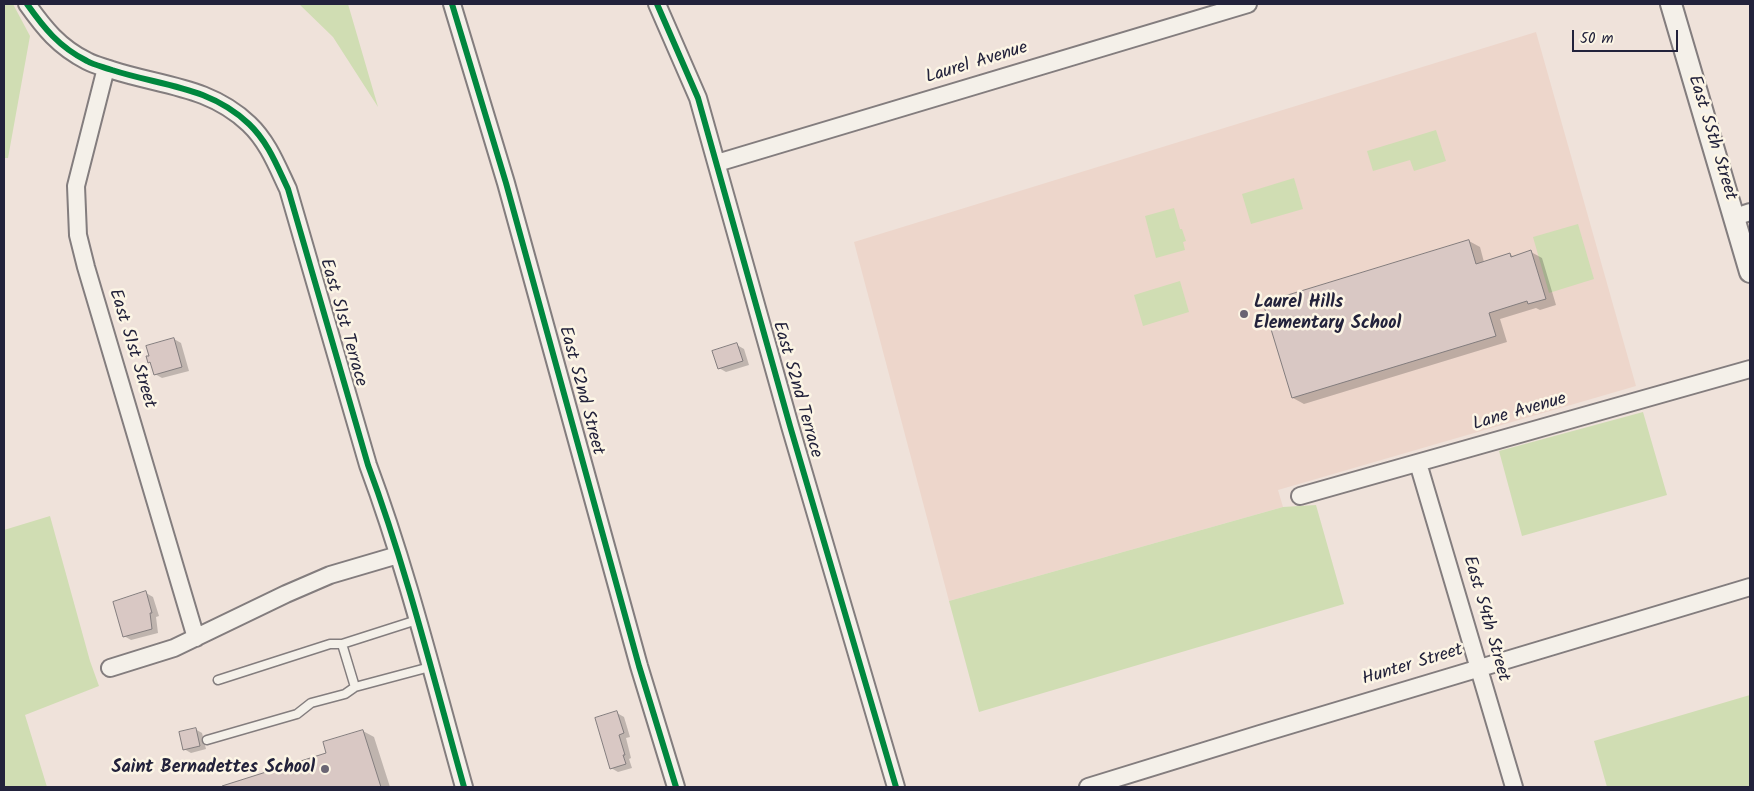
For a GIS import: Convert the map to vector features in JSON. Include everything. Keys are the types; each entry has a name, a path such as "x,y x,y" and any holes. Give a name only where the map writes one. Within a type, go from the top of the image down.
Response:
{"street":[{"name":"East 51st Terrace","path":"27,4 46,30 68,50 88,62 135,77 190,89 218,101 249,124 272,154 288,189 368,465 398,555 464,787"},
{"name":"East 52nd Street","path":"452,4 506,183 639,666 676,787"},
{"name":"East 52nd Terrace","path":"657,4 698,98 790,426 896,787"},
{"name":"Laurel Avenue","path":"717,163 1248,4"},
{"name":"East 55th Street","path":"1672,4 1742,214 1750,272"},
{"name":"East 51st Street","path":"106,68 76,186 78,235 196,638"},
{"name":"Lane Avenue","path":"1300,496 1750,368"},
{"name":"East 54th Street","path":"1418,463 1514,787"},
{"path":"110,668 174,648 286,594 330,576 398,555"},
{"name":"Hunter Street","path":"1088,787 1750,587"}],"lane":[{"path":"218,680 330,644 342,644 417,620"},
{"path":"342,644 355,688"},
{"path":"207,740 298,714 311,703 346,694 355,688 430,667"}],"shaded area":[{"name":"Laurel Hills Elementary School","path":"1536,32 1636,386 1278,490 1283,507 949,601 854,242"}],"green space":[{"path":"4,4 13,4 30,36 8,158 4,158"},
{"path":"299,4 348,4 378,107 333,37"},
{"path":"1436,130 1446,161 1414,171 1410,160 1373,171 1367,151"},
{"path":"1294,178 1303,209 1251,224 1242,194"},
{"path":"1174,208 1180,229 1182,229 1186,241 1183,242 1185,250 1156,258 1145,216"},
{"path":"1578,224 1594,279 1549,293 1533,237"},
{"path":"1180,281 1189,312 1143,326 1134,295"},
{"path":"1643,412 1667,495 1522,536 1499,451"},
{"path":"1316,505 1344,604 979,712 949,601 1283,507"},
{"path":"50,516 90,661 99,686 25,715 47,787 4,787 4,530"},
{"path":"1750,695 1750,787 1607,787 1594,741"}],"building":[{"path":"1469,240 1476,264 1510,253 1511,257 1531,250 1546,299 1528,304 1527,301 1489,313 1496,336 1292,398 1263,303"},
{"path":"174,338 182,367 154,375 146,356 149,356 146,346"},
{"path":"737,343 743,361 718,369 712,351"},
{"path":"146,591 152,613 150,613 152,629 123,637 113,602"},
{"path":"617,711 624,733 619,735 626,764 610,769 595,718"},
{"path":"196,728 200,746 183,750 179,732"},
{"name":"Saint Bernadettes School","path":"363,730 381,787 222,787 326,753 323,742"}],"cycle path":[{"path":"27,4 53,36 77,56 96,65 201,94 218,102 234,111 249,124 262,139 272,155 288,189 368,465 408,585 464,787"},
{"path":"452,4 506,183 639,666 676,787"},
{"path":"657,4 698,98 790,426 896,787"}],"place":[{"name":"Laurel Hills Elementary School","path":"1244,314"},
{"name":"Saint Bernadettes School","path":"325,769"}]}
